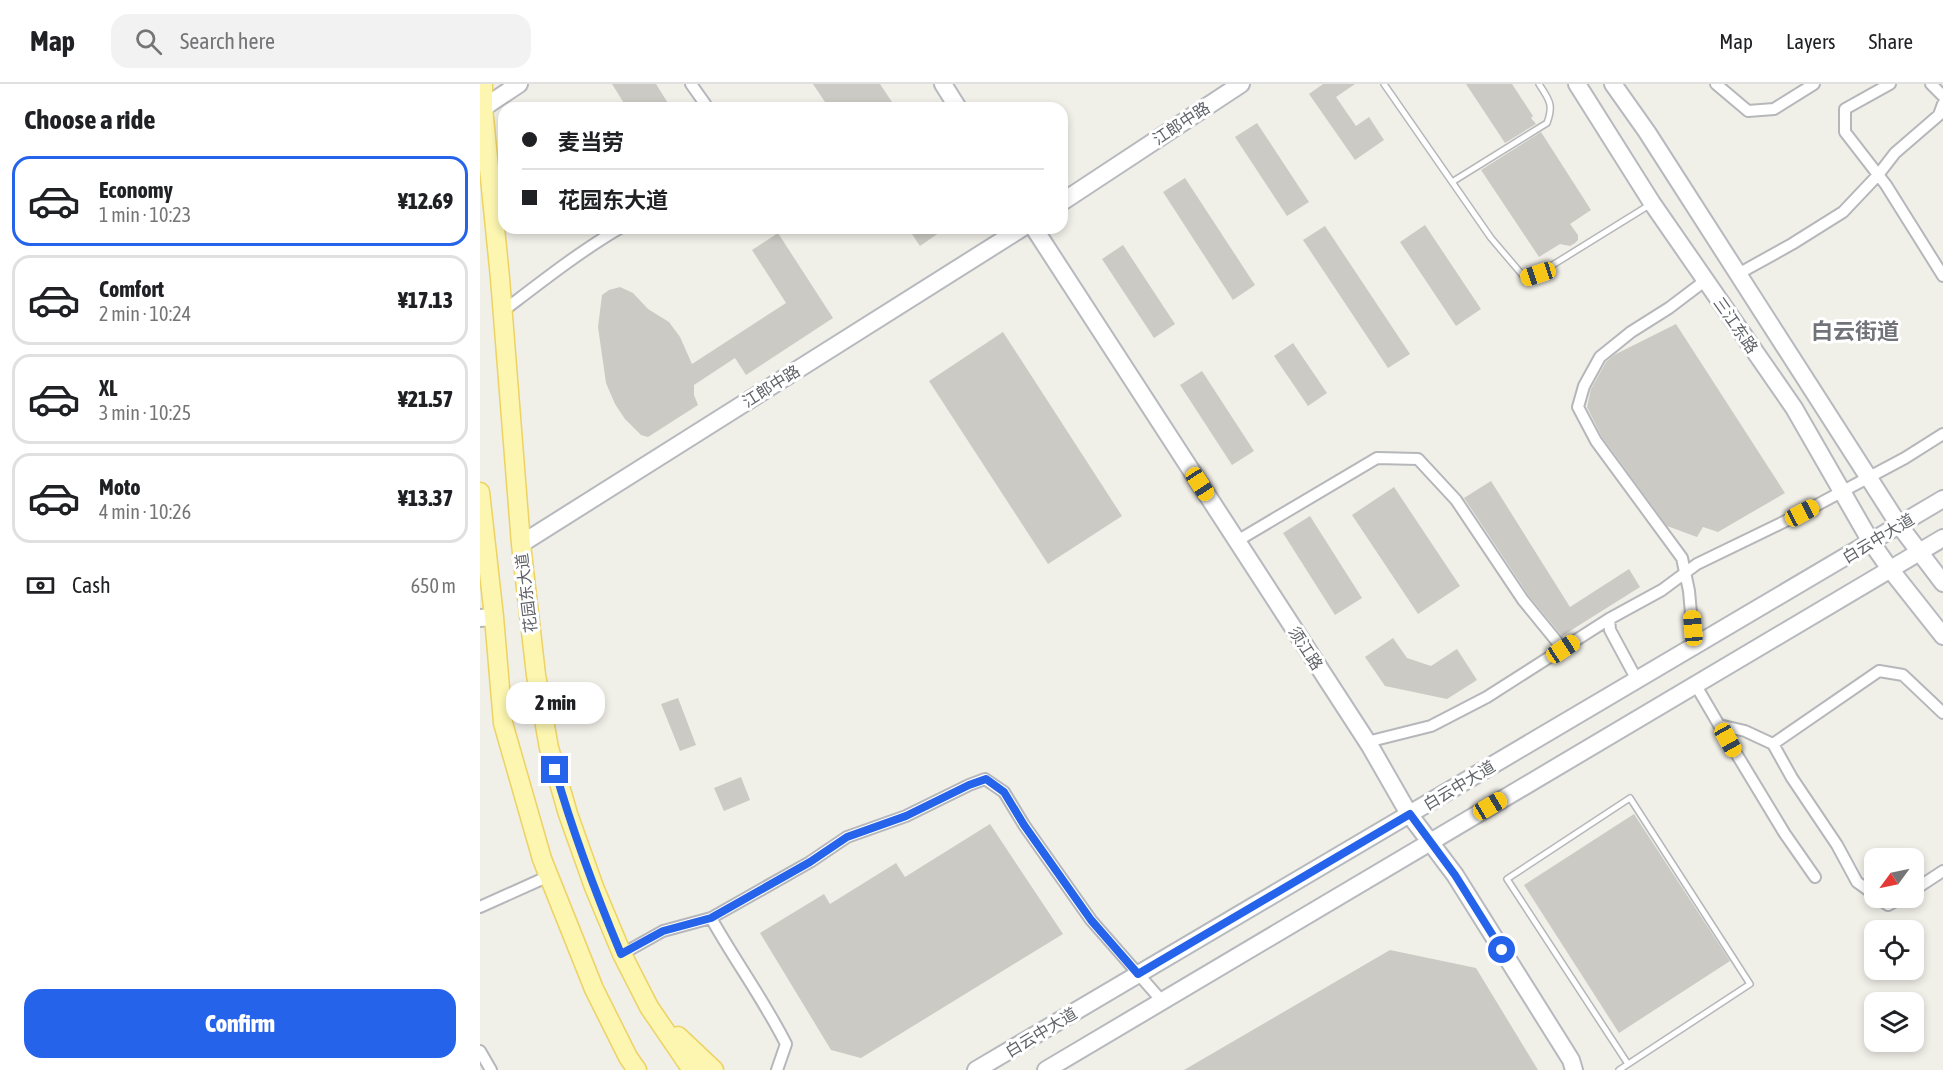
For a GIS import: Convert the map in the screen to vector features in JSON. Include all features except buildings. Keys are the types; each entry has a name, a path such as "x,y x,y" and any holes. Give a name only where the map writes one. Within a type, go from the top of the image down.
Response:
{"main road":[{"name":"花园东大道","path":"483,84 481,109 503,311 520,544 536,675 549,748 586,867 621,954 649,1007 692,1070"},
{"path":"481,109 519,84"},
{"path":"943,84 954,102"},
{"name":"江郎中路","path":"1068,198 1241,84"},
{"name":"三江东路","path":"1577,84 1652,203 1794,408 1871,542 1943,636"},
{"name":"三江东路","path":"1613,84 1647,132 1899,525 1943,583"},
{"name":"江郎中路","path":"520,544 1012,234"},
{"name":"须江路","path":"1038,234 1367,742 1410,814 1461,885 1565,1051 1574,1070"},
{"name":"花园东大道","path":"480,492 487,618 503,723 542,858 594,989 632,1066"},
{"name":"白云中大道","path":"976,1070 1943,499"},
{"name":"白云中大道","path":"1046,1070 1943,538"},
{"path":"649,1007 714,1070"}],"street":[{"path":"691,84 704,102"},
{"path":"1716,84 1748,111 1774,110 1814,84"},
{"path":"1890,84 1845,109 1845,132 1878,175 1943,276"},
{"path":"1931,84 1943,96"},
{"path":"1738,274 1843,212 1895,153 1939,115 1943,104"},
{"path":"503,311 587,248 610,234"},
{"path":"1694,646 1689,591 1682,558 1596,441 1578,407 1584,386 1600,357 1631,332 1669,308 1706,280"},
{"path":"1367,742 1431,726 1487,697 1608,619 1662,590 1697,564 1842,491 1943,434"},
{"path":"1237,541 1377,458 1418,459 1456,500 1523,600 1563,649"},
{"path":"1608,619 1610,630 1638,680"},
{"path":"1773,744 1879,671 1903,675 1943,713"},
{"path":"1695,684 1785,834 1815,877"},
{"path":"1719,725 1745,731 1773,744 1792,778 1837,845 1857,882 1864,887"},
{"path":"621,954 663,931 711,918 810,862 847,837 906,816 986,779 1004,792 1024,825 1091,920 1162,1001"},
{"path":"1924,883 1943,871"},
{"path":"480,907 549,876"},
{"path":"711,918 736,962 753,983 786,1044 777,1070"},
{"path":"480,1051 491,1070"}],"lane":[{"path":"1384,84 1491,238 1525,278 1538,274 1652,203"},
{"path":"1452,182 1547,123 1551,113 1551,102 1539,84"},
{"path":"1619,1070 1750,984 1630,798 1507,879 1628,1064"}],"district":[{"name":"白云街道","path":"1855,331"}],"route":[{"path":"555,770 594,887 621,954 663,931 711,918 810,862 847,837 906,816 986,779 1004,792 1024,825 1091,920 1138,974 1410,814 1455,875 1502,950"}]}
